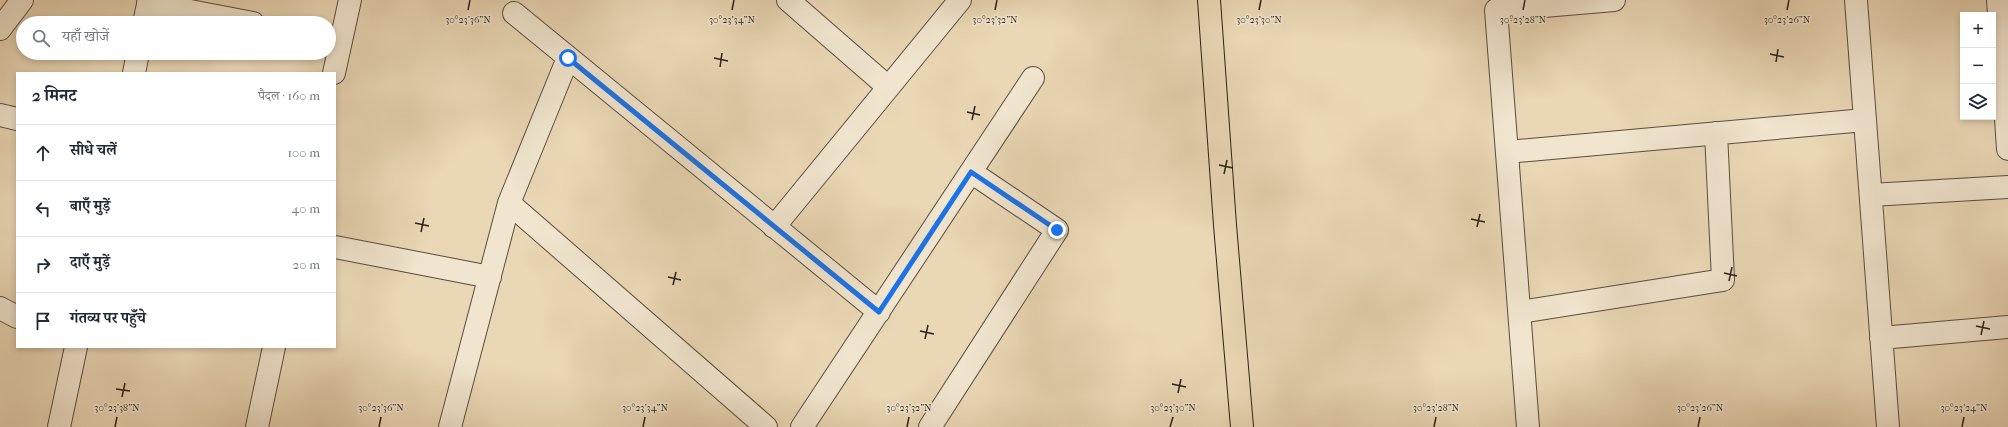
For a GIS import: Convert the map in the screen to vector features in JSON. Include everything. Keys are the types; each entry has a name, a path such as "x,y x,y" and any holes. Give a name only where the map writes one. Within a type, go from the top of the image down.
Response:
{"highway":[{"path":"1209,0 1225,225 1242,427"}],"street":[{"path":"0,29 22,0"},
{"path":"336,36 350,0"},
{"path":"788,0 888,87"},
{"path":"774,227 960,0"},
{"path":"1528,427 1496,10 1614,0"},
{"path":"1856,0 1888,427"},
{"path":"1998,0 2006,97 2008,149"},
{"path":"147,9 200,16"},
{"path":"514,13 879,312"},
{"path":"450,427 509,203 568,58"},
{"path":"134,72 137,60"},
{"path":"334,60 334,72"},
{"path":"802,427 1033,78"},
{"path":"0,115 16,119"},
{"path":"1507,152 1865,120"},
{"path":"1520,312 1723,280 1716,133"},
{"path":"930,427 1057,230 971,172"},
{"path":"1870,195 2008,187"},
{"path":"509,203 766,427"},
{"path":"336,247 490,277"},
{"path":"0,308 16,316"},
{"path":"1881,338 2008,327"},
{"path":"59,427 75,348"},
{"path":"257,427 274,348"}],"route":[{"path":"568,58 879,312 971,172 1057,230"}]}
